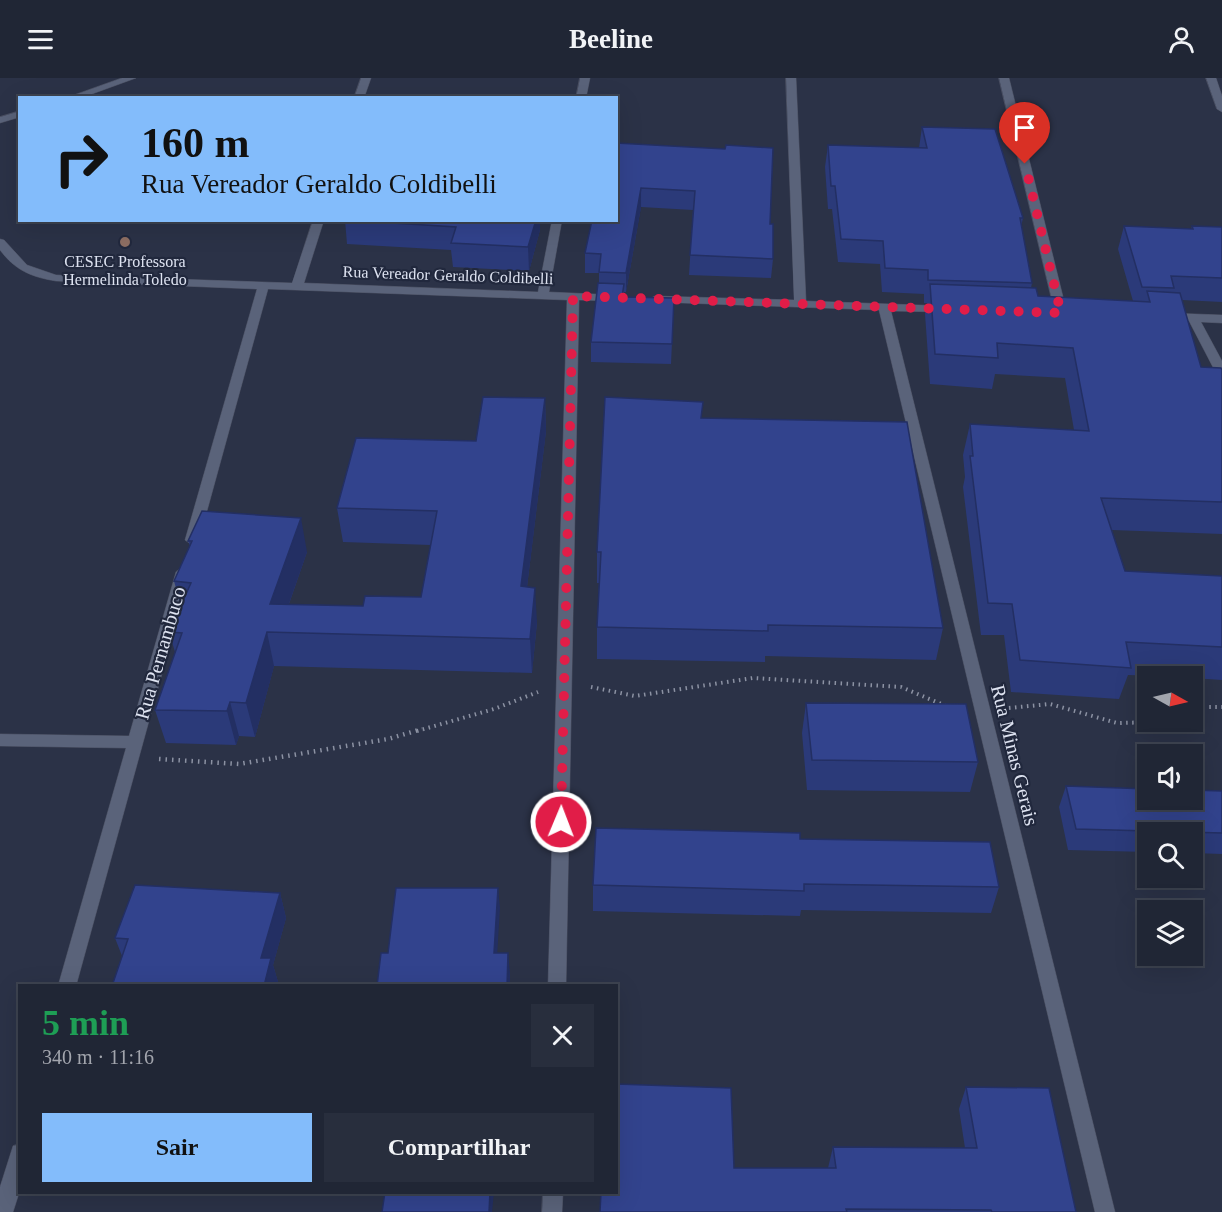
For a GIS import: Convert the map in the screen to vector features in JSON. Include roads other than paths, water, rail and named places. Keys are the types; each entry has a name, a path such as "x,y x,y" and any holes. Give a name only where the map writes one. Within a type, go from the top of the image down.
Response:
{"street":[{"path":"76,96 131,78"},
{"path":"360,96 366,78"},
{"path":"581,96 585,78"},
{"path":"791,78 800,304"},
{"path":"1004,78 1061,313"},
{"path":"1211,78 1222,109"},
{"path":"0,120 18,115"},
{"path":"297,286 318,222"},
{"path":"543,295 557,222"},
{"name":"Rua Vereador Geraldo Coldibelli","path":"0,242 17,265 34,274 56,278 955,310"},
{"name":"Rua Pernambuco","path":"68,984 263,286"},
{"path":"557,984 573,296"},
{"name":"Rua Minas Gerais","path":"884,307 1105,1212"},
{"path":"1160,317 1222,319"},
{"path":"1193,318 1222,373"},
{"path":"0,740 133,750"},
{"path":"3,1212 18,1160"},
{"path":"552,1212 553,1194"}],"place":[{"name":"CESEC Professora Hermelinda Toledo","path":"125,242"}]}
